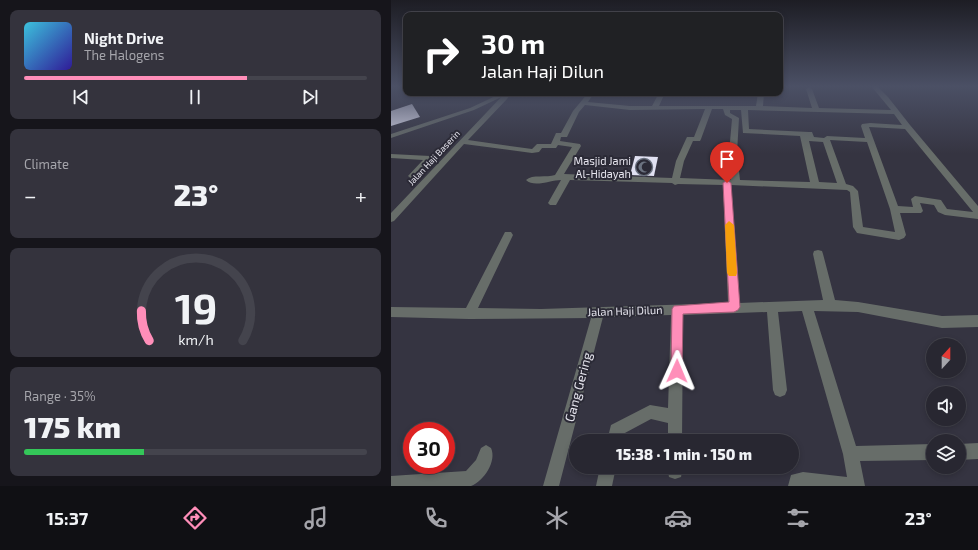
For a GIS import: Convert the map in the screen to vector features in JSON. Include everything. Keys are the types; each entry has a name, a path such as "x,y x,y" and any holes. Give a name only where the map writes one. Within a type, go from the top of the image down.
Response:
{"street":[{"path":"391,136 473,109"},
{"name":"Jalan Haji Baserin","path":"391,219 495,109"},
{"path":"556,143 555,142 559,135 564,135 578,109"},
{"path":"675,182 680,161 690,139 697,139 708,109"},
{"path":"726,109 727,114 736,118 731,183 734,307"},
{"path":"745,109 746,131 809,134 811,139 826,140 827,138 832,137 870,140"},
{"path":"778,109 896,112"},
{"path":"894,109 978,212"},
{"path":"530,180 547,180 562,177 675,182 842,186 850,188 853,191 858,227 860,230 900,236 895,208 866,126 907,126"},
{"path":"803,134 815,185"},
{"path":"826,140 842,186"},
{"path":"462,142 532,151 536,150 540,146 553,146 556,143 576,144 577,146 562,177 553,203"},
{"path":"391,156 430,158 412,176"},
{"path":"895,208 918,211 915,199 938,202 941,210 945,212 978,216"},
{"path":"469,314 508,235"},
{"path":"818,254 830,305"},
{"path":"806,304 851,454 857,486"},
{"name":"Jalan Haji Dilun","path":"391,312 541,314 806,304 880,310 942,322 978,321"},
{"path":"772,306 780,390"},
{"path":"675,434 677,309"},
{"name":"Gang Gering","path":"551,486 599,312"},
{"path":"615,434 616,430 650,412 676,417"},
{"path":"851,454 926,452"},
{"path":"966,452 978,452"},
{"path":"391,484 469,479 477,473 484,464 486,453"},
{"path":"604,486 607,474"},
{"path":"796,486 797,481 803,480 853,486"}],"building":[{"path":"398,109 415,109 420,117 391,126 391,111"},
{"name":"Masjid Jami Al-Hidayah","path":"635,156 658,157 654,176 630,175"}],"slow traffic":[{"path":"729,225 732,273"}],"place":[{"name":"Masjid Jami Al-Hidayah","path":"644,167"}],"route":[{"path":"677,371 677,309 734,307 727,183"}]}
